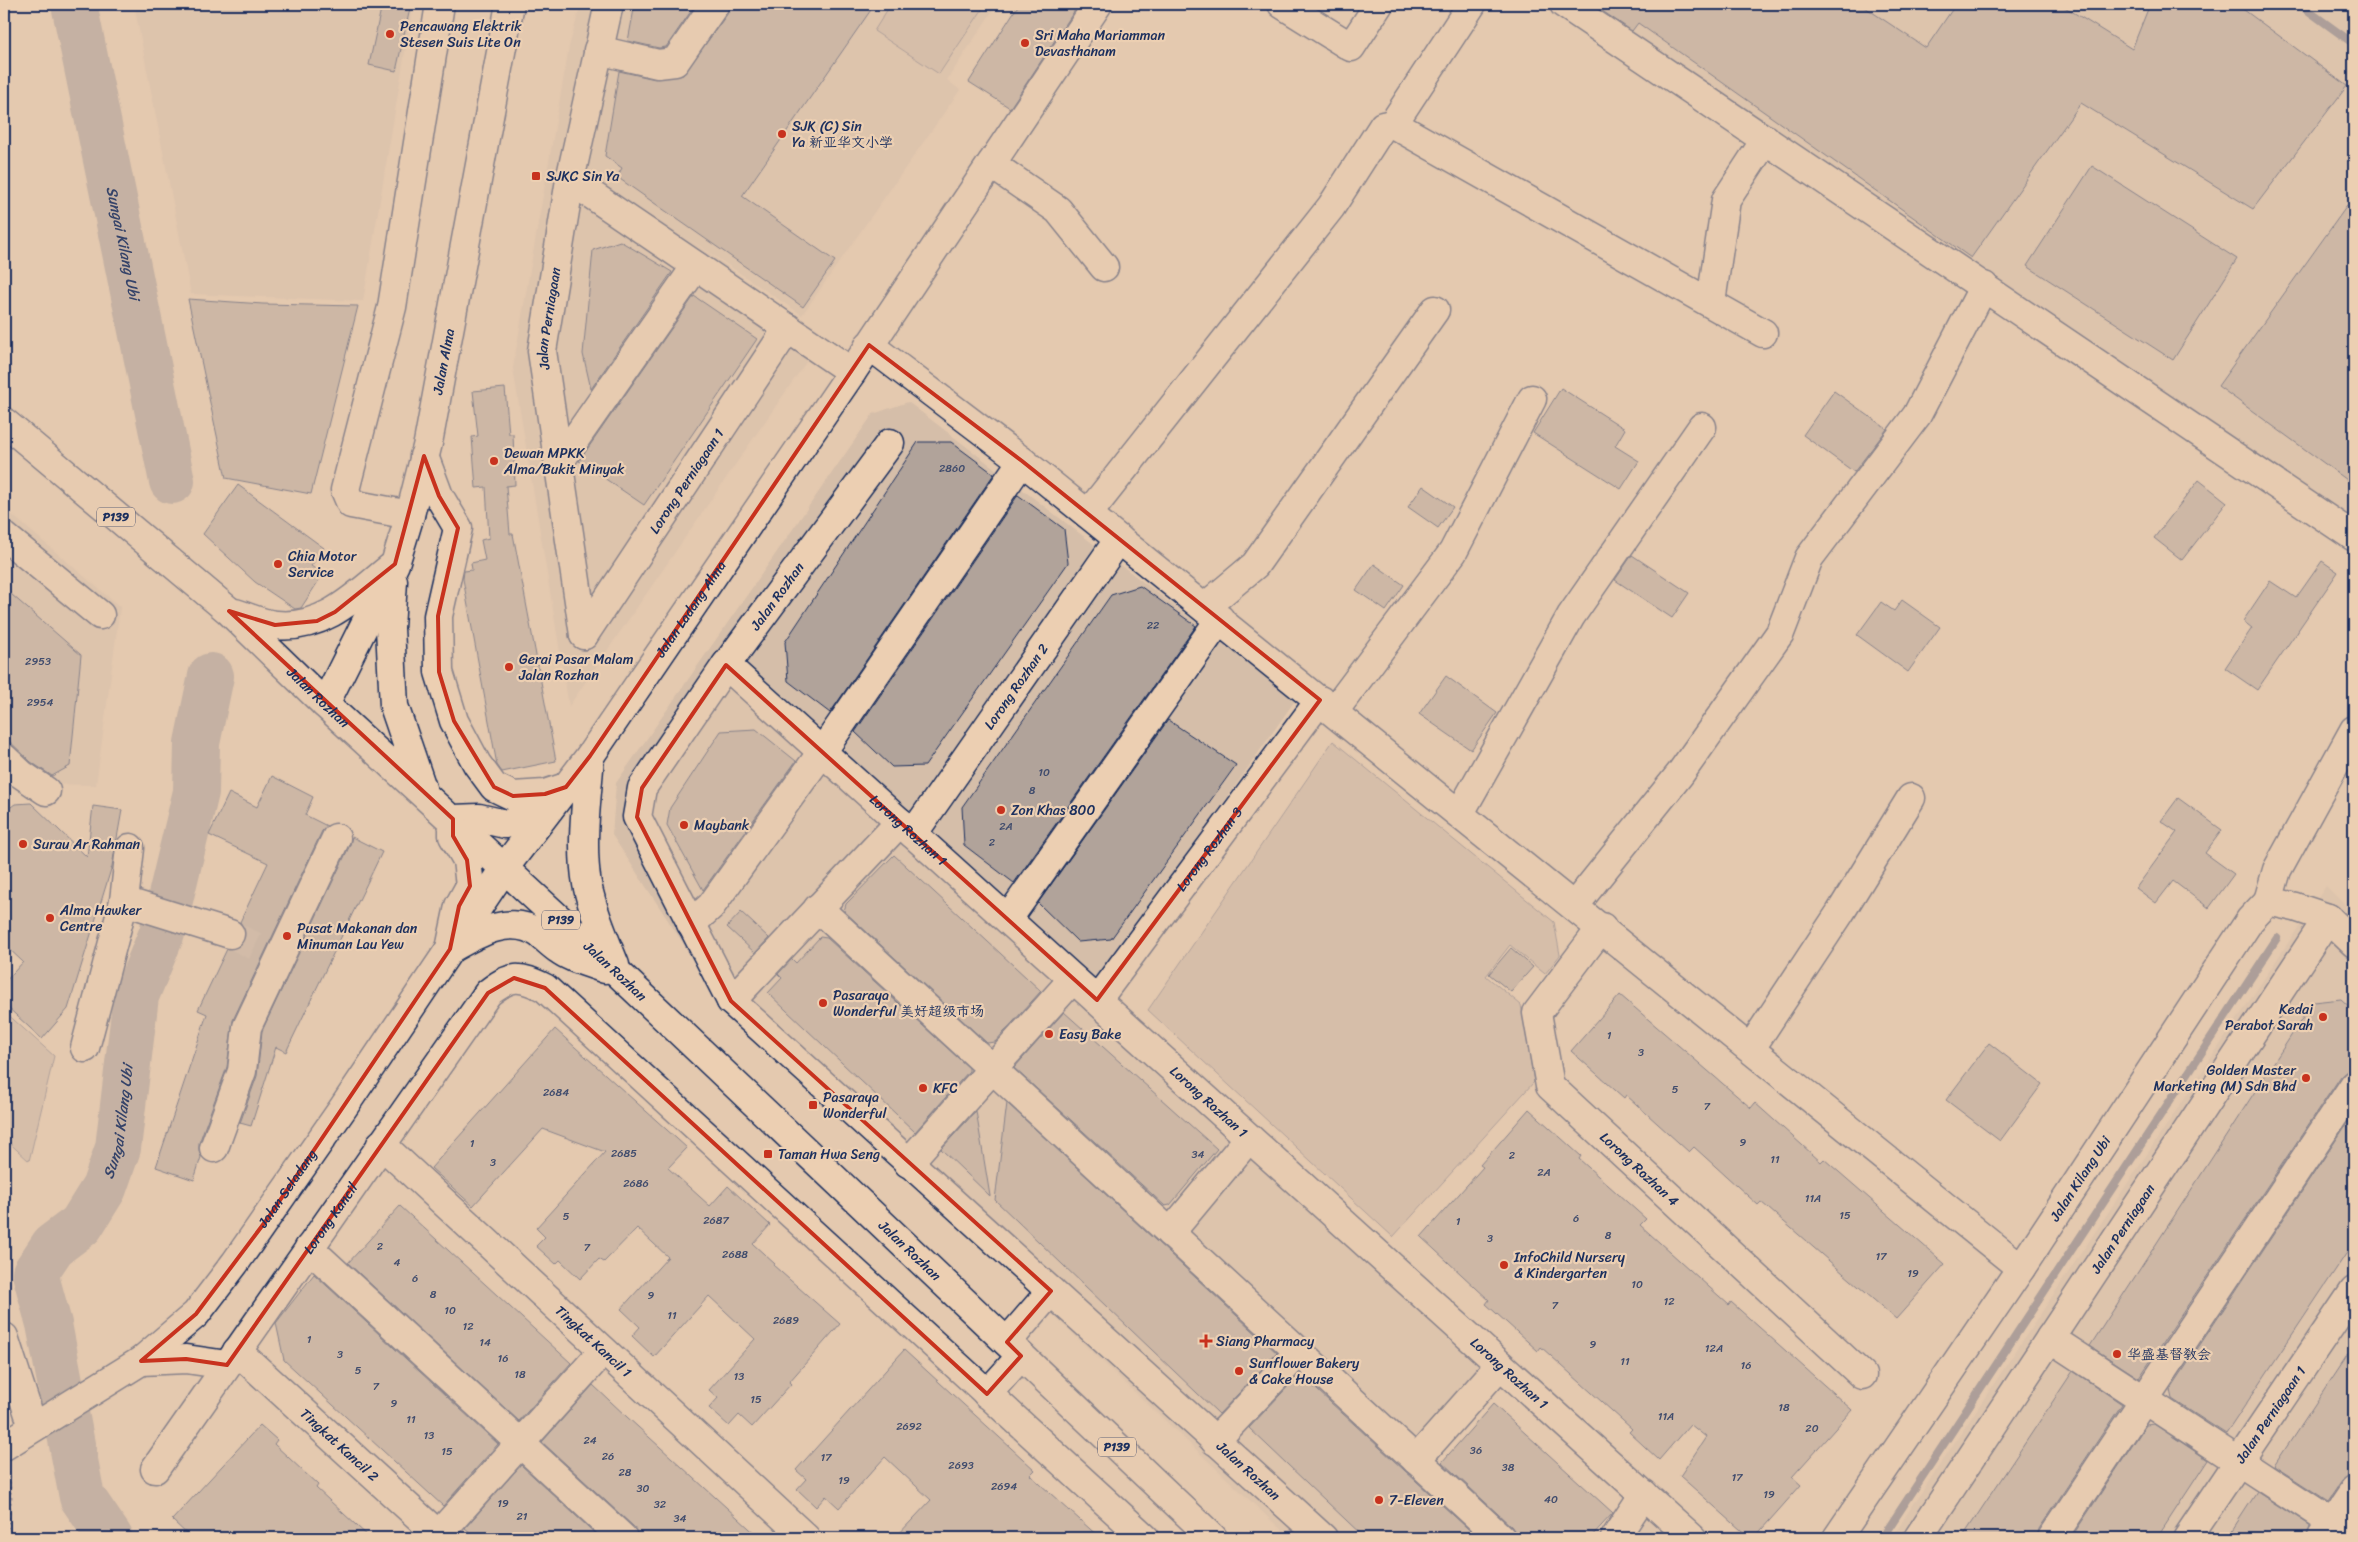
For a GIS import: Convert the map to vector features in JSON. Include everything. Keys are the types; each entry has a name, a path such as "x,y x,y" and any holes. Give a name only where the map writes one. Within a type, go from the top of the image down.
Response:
{"street":[{"path":"410,515 351,504 345,490 392,307 440,4"},
{"name":"Jalan Alma","path":"325,704 395,564 410,515 424,456 510,4"},
{"name":"Jalan Perniagaan","path":"584,635 560,461 542,351 570,180 609,4"},
{"path":"598,50 658,64 675,62 715,4"},
{"name":"Jalan Ladang Alma","path":"505,867 590,756 852,372 1098,4"},
{"path":"1294,7 1351,47 1379,4"},
{"path":"1393,124 1472,4"},
{"path":"1564,4 2354,537"},
{"path":"1088,514 1331,207 1383,126 1393,124 1763,333"},
{"path":"1711,302 1726,200 1766,139"},
{"path":"991,164 1058,210 1104,267"},
{"path":"570,180 852,372"},
{"path":"560,461 696,266"},
{"path":"1574,905 1680,774 1780,632 1808,558 1917,415 1984,286"},
{"path":"1008,919 1212,613 1255,565 1435,310"},
{"name":"Lorong Perniagaan 1","path":"584,635 788,328"},
{"path":"869,345 1022,461 1120,539 1602,927 2021,1268"},
{"name":"Lorong Rozhan 3","path":"1097,1000 1327,705 1453,552 1532,400"},
{"name":"Jalan Rozhan","path":"4,422 229,611 325,704 424,792 618,973 1213,1538"},
{"path":"1460,813 1571,616 1702,427"},
{"name":"Jalan Rozhan","path":"890,443 726,665 642,788 636,818 731,1002 1323,1538"},
{"path":"424,456 439,496 458,528 438,616 439,672 454,721 478,764 494,787 513,796 545,794 566,787"},
{"path":"690,924 711,906 822,752 1022,461"},
{"path":"4,536 100,615"},
{"name":"Lorong Rozhan 2","path":"731,1002 818,908 906,828 1120,539"},
{"path":"229,611 275,625 294,625 317,620 335,612 395,564"},
{"path":"395,564 390,628 394,706 424,792"},
{"name":"Lorong Rozhan 1","path":"726,665 1008,919 1072,980 1097,1000 1692,1538"},
{"path":"2354,730 2277,870 2268,901 2328,918 2354,943"},
{"path":"590,756 585,824 587,883 595,916 618,973"},
{"path":"4,758 21,774 46,791"},
{"path":"1751,1048 1840,913 1911,798"},
{"path":"450,949 459,906 470,886 467,860 453,836 453,819 479,818 505,824 528,819 549,809"},
{"path":"214,1148 242,1071 247,1027 336,838"},
{"path":"85,1048 133,904 130,848"},
{"name":"Jalan Seladang","path":"6,1456 42,1422 135,1366 196,1314 235,1263 505,867"},
{"name":"Jalan Kilang Ubi","path":"1837,1538 2021,1268 2250,920 2268,901"},
{"path":"133,904 230,934"},
{"path":"818,908 1502,1538"},
{"name":"Jalan Perniagaan","path":"1918,1538 2328,918"},
{"path":"450,949 477,933 506,925 519,925 539,933 559,950 618,973"},
{"name":"Lorong Rozhan 4","path":"1602,927 1537,1013 1550,1086 1862,1375"},
{"name":"Lorong Kancil","path":"155,1469 488,993 503,982 514,978 527,979 545,988 987,1394"},
{"path":"908,1163 990,1068 1072,980"},
{"path":"2052,1538 2354,1085"},
{"path":"1170,1234 1249,1138"},
{"name":"Tingkat Kancil 1","path":"381,1144 603,1350 799,1536"},
{"path":"309,1248 623,1538"},
{"path":"1051,1291 987,1394 1145,1538"},
{"name":"Jalan Perniagaan 1","path":"2187,1538 2354,1291"},
{"path":"4,1337 42,1422"},
{"path":"2050,1338 2238,1461 2336,1533 2354,1491"},
{"path":"440,1536 603,1350"},
{"path":"1216,1441 1300,1352"},
{"path":"135,1366 232,1358"},
{"name":"Tingkat Kancil 2","path":"232,1358 440,1536"},
{"path":"1416,1460 1500,1365"},
{"path":"1615,1538 1644,1494"}],"path":[{"path":"6,1456 11,1498 6,1538"}],"highlighted area":[{"path":"869,345 1022,461 1320,700 1097,1000 726,665 642,788 637,817 731,1001 1051,1291 1007,1342 1021,1356 987,1394 545,988 514,978 488,993 227,1365 186,1359 141,1361 196,1314 268,1218 450,949 459,906 470,886 467,860 453,836 453,819 229,611 275,625 317,621 335,612 395,564 424,456 439,496 458,528 438,616 439,672 454,721 494,787 513,796 545,794 566,787 590,756"}],"shaded area":[{"path":"134,4 413,4 363,301 191,294"},
{"path":"581,4 997,4 947,80 960,90 802,315 682,234 824,336 569,706 513,368 569,47"},
{"path":"891,4 986,4 939,74 874,31"},
{"path":"1582,4 2354,4 2354,519"},
{"path":"908,402 1296,699 1082,1005 1498,1380 1424,1462 1511,1538 1290,1538 725,1007 612,835 616,783 873,414"},
{"path":"4,508 120,607 96,785 47,784 4,776"},
{"path":"1333,741 1554,922 1560,955 1545,974 1510,945 1486,976 1521,1005 1534,1082 1393,1237 1148,1010"},
{"path":"2326,886 2354,914 2354,1538 1891,1538"},
{"path":"4,1011 54,1056 29,1161 4,1138"},
{"path":"1634,1498 1678,1538 1605,1538"}],"building":[{"name":"Pencawang Elektrik Stesen Suis Lite On","path":"382,4 411,4 396,71 369,65"},
{"path":"635,4 696,4 666,47 659,48 628,41"},
{"path":"730,4 875,4 742,196 835,261 803,307 617,177 622,168 605,156 619,71 655,79 683,75 728,13"},
{"name":"Sri Maha Mariamman Devasthanam","path":"1019,4 1079,4 1010,108 969,82"},
{"path":"1592,4 1860,4 1926,48 1956,4 2060,4 2132,49 2150,4 2236,4 2347,86 2253,209 2081,103 1971,258 1638,23 1632,31"},
{"path":"2092,166 2237,259 2173,360 2027,266"},
{"path":"2354,196 2354,485 2218,386"},
{"path":"620,241 672,272 591,389 583,354 593,250"},
{"path":"694,296 757,339 644,505 579,461"},
{"path":"188,299 263,304 358,306 311,494 226,478"},
{"name":"Gerai Pasar Malam Jalan Rozhan","path":"505,388 509,434 513,434 515,485 506,486 510,534 513,534 556,761 502,772 497,765 463,579 464,571 472,570 471,563 485,560 481,540 489,538 486,487 476,488 472,437 478,436 473,391"},
{"path":"1561,388 1625,429 1615,446 1639,461 1621,489 1533,433"},
{"path":"1834,391 1887,429 1854,472 1803,435"},
{"path":"918,442 951,442 994,474 830,713 788,681 785,642"},
{"path":"2199,480 2227,502 2182,560 2154,538"},
{"path":"238,485 324,548 311,566 323,574 301,608 295,609 255,582 203,534"},
{"path":"1423,486 1453,507 1438,528 1408,507"},
{"path":"1018,495 1064,529 1068,563 925,766 892,767 855,732"},
{"path":"1632,555 1689,593 1672,618 1615,580"},
{"path":"2322,561 2338,572 2257,690 2225,668 2252,628 2243,621 2270,581 2296,598"},
{"path":"1374,564 1404,585 1386,611 1356,590"},
{"path":"1140,586 1196,626 1014,883 964,845 962,807 1111,595"},
{"path":"4,588 81,655 70,766 52,776 31,762 4,736"},
{"path":"1902,600 1940,627 1908,672 1857,635 1881,602 1894,611"},
{"path":"1446,676 1497,713 1471,750 1419,714"},
{"path":"1168,720 1236,765 1111,939 1078,942 1038,903"},
{"path":"756,729 796,761 703,890 667,825 670,808 721,731"},
{"path":"272,776 313,797 305,815 327,826 322,831 233,1020 227,1067 199,1143 201,1157 194,1180 156,1167 207,1014 198,1010 227,949 240,946 245,939 245,930 240,922 268,863 209,835 229,793 257,807"},
{"path":"2178,798 2222,830 2205,853 2234,874 2209,908 2173,881 2156,903 2136,888 2177,832 2161,821"},
{"name":"Alma Hawker Centre","path":"31,803 87,857 93,806 122,810 112,866 68,1009 42,1039 4,1004 4,983 23,962 4,944 4,812 15,804"},
{"path":"352,837 382,852 286,1052 276,1047 251,1126 240,1123 257,1076 262,1031 350,845"},
{"path":"894,855 1041,991 995,1042 987,1043 844,911 846,904"},
{"path":"741,912 769,938 755,953 727,927"},
{"path":"820,937 827,938 969,1068 969,1071 915,1132 768,993 782,978 778,974 792,959 796,963"},
{"path":"1511,948 1533,967 1511,992 1489,974"},
{"path":"1620,995 1751,1108 1755,1103 1821,1162 1824,1159 1945,1264 1896,1319 1761,1202 1758,1205 1694,1147 1689,1152 1626,1095 1624,1098 1571,1051"},
{"path":"2341,999 2354,1011 2354,1069 2347,1071 2341,1076 2139,1378 2090,1346 2313,1002"},
{"path":"1064,1012 1217,1149 1170,1205 1165,1206 1014,1068"},
{"path":"555,1029 687,1148 668,1168 710,1206 728,1186 770,1225 753,1244 775,1264 773,1265 840,1324 789,1382 791,1384 752,1427 739,1415 729,1426 709,1408 718,1398 709,1390 755,1339 709,1296 654,1357 632,1336 640,1327 621,1309 668,1257 637,1228 604,1262 599,1259 580,1279 560,1260 556,1264 536,1246 545,1237 536,1228 605,1152 543,1129 473,1206 431,1168"},
{"path":"1989,1043 2042,1084 2000,1141 1946,1100"},
{"path":"1007,1103 1277,1353 1219,1414 995,1200"},
{"path":"1529,1109 1581,1156 1579,1159 1646,1219 1640,1225 1729,1305 1731,1302 1852,1410 1792,1477 1801,1485 1754,1538 1750,1538 1680,1476 1706,1437 1690,1424 1659,1460 1629,1432 1632,1429 1541,1347 1538,1351 1486,1304 1489,1300 1421,1237 1483,1167 1480,1165"},
{"path":"976,1111 990,1196 941,1149"},
{"path":"2354,1113 2354,1242 2226,1434 2172,1399 2170,1390"},
{"path":"400,1206 571,1363 519,1421 348,1263"},
{"path":"314,1274 498,1444 443,1506 284,1360 276,1323"},
{"path":"2354,1345 2354,1474 2341,1482 2328,1501 2274,1466"},
{"path":"904,1350 1035,1470 1030,1475 1100,1538 895,1538 931,1500 885,1457 839,1508 826,1496 816,1507 797,1489 806,1479 796,1470"},
{"path":"2073,1371 2122,1404 2039,1529 2037,1538 1962,1538"},
{"path":"1295,1379 1305,1379 1478,1538 1365,1538 1249,1428"},
{"path":"593,1385 760,1538 638,1538 634,1527 542,1442"},
{"path":"1493,1404 1613,1513 1590,1538 1516,1538 1512,1527 1442,1462"},
{"path":"2154,1424 2208,1460 2157,1538 2071,1538 2146,1425"},
{"path":"260,1425 277,1440 274,1444 318,1485 316,1488 370,1538 191,1538 172,1520"},
{"path":"521,1465 600,1538 477,1538 465,1528"},
{"path":"2257,1492 2311,1527 2308,1538 2227,1538"}],"waterway":[{"name":"Sungai Kilang Ubi","path":"74,4 172,481"},
{"path":"2299,4 2354,44"},
{"name":"Sungai Kilang Ubi","path":"110,1538 82,1497 49,1324 35,1273 53,1246 81,1225 104,1188 118,1148 136,996 162,933 196,792 197,743 211,676"},
{"path":"1882,1538 2277,938"}],"tunnel":[{"path":"230,934 280,958"}],"place":[{"name":"Pencawang Elektrik Stesen Suis Lite On","path":"390,34"},
{"name":"Sri Maha Mariamman Devasthanam","path":"1025,43"},
{"name":"SJK (C) Sin Ya 新亚华文小学","path":"782,134"},
{"name":"SJKC Sin Ya","path":"536,176"},
{"name":"Dewan MPKK Alma/Bukit Minyak","path":"494,461"},
{"name":"Chia Motor Service","path":"278,564"},
{"name":"Gerai Pasar Malam Jalan Rozhan","path":"509,667"},
{"name":"Zon Khas 800","path":"1001,810"},
{"name":"Maybank","path":"684,825"},
{"name":"Surau Ar Rahman","path":"23,844"},
{"name":"Alma Hawker Centre","path":"50,918"},
{"name":"Pusat Makanan dan Minuman Lau Yew","path":"287,936"},
{"name":"Pasaraya Wonderful 美好超级市场","path":"823,1003"},
{"name":"Kedai Perabot Sarah","path":"2323,1017"},
{"name":"Easy Bake","path":"1049,1034"},
{"name":"Golden Master Marketing (M) Sdn Bhd","path":"2306,1078"},
{"name":"KFC","path":"923,1088"},
{"name":"Pasaraya Wonderful","path":"813,1105"},
{"name":"Taman Hwa Seng","path":"768,1154"},
{"name":"InfoChild Nursery & Kindergarten","path":"1504,1265"},
{"name":"Siang Pharmacy","path":"1206,1341"},
{"name":"华盛基督教会","path":"2117,1354"},
{"name":"Sunflower Bakery & Cake House","path":"1239,1371"},
{"name":"7-Eleven","path":"1379,1500"}]}
